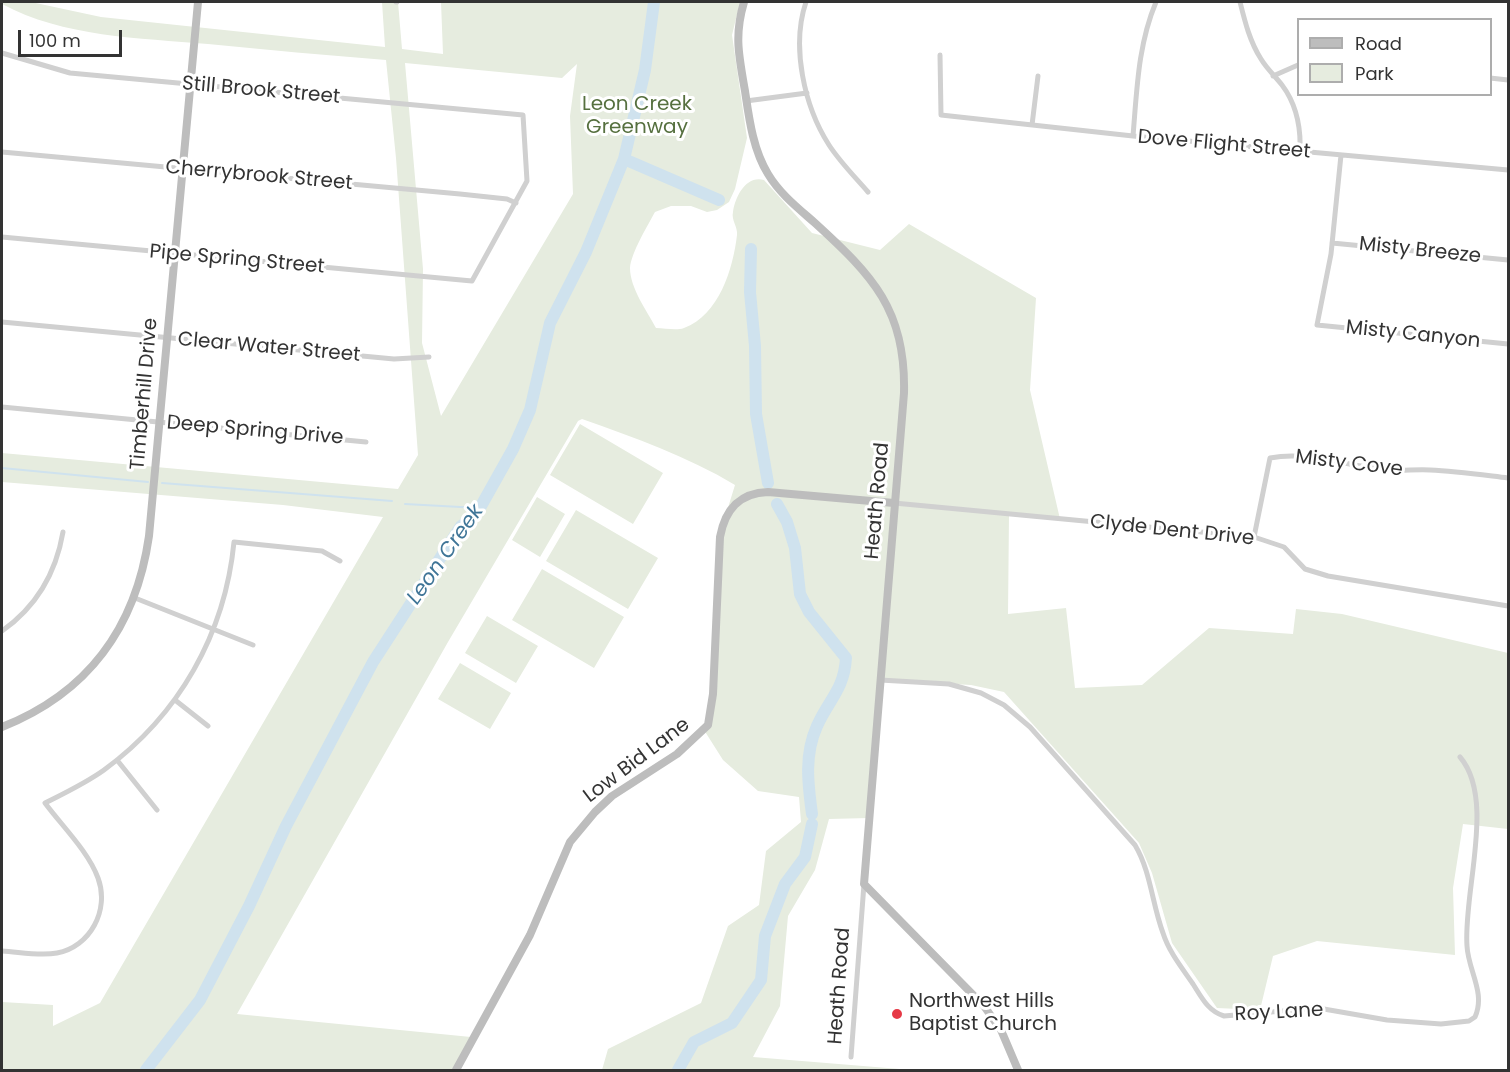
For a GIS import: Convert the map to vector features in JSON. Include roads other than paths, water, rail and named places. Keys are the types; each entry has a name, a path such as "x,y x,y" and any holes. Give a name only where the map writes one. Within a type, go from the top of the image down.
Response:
{"street":[{"name":"Timberhill Drive","path":"2,727 40,709 76,683 105,652 135,598 145,563 198,2"},
{"name":"Heath Road","path":"744,2 736,35 751,128 770,177 791,202 857,261 879,289 894,322 904,375 851,1057"},
{"path":"806,2 799,39 807,93 814,118 830,147 868,192"},
{"path":"1133,136 1140,52 1156,2"},
{"path":"1240,2 1253,45 1273,76 1287,92 1295,110 1300,129 1300,152"},
{"name":"Still Brook Street","path":"2,52 60,72 523,115 528,173 516,203"},
{"name":"Dove Flight Street","path":"940,55 941,115 1133,136 1509,170"},
{"path":"1273,76 1297,66"},
{"path":"1032,125 1038,76"},
{"path":"1492,78 1509,80"},
{"path":"746,101 807,93"},
{"name":"Cherrybrook Street","path":"2,152 507,199 516,203"},
{"path":"1332,243 1341,155"},
{"name":"Pipe Spring Street","path":"2,237 472,281 516,203"},
{"name":"Misty Breeze","path":"1332,243 1509,260"},
{"name":"Misty Canyon","path":"1332,243 1317,325 1509,344"},
{"name":"Clear Water Street","path":"2,322 394,359 429,357"},
{"name":"Deep Spring Drive","path":"2,407 366,442"},
{"name":"Misty Cove","path":"1254,537 1270,458 1285,456 1326,459 1382,470 1428,470 1509,478"},
{"name":"Low Bid Lane","path":"456,1071 530,935 570,842 612,796 677,754 708,725 713,694 720,537 725,519 733,505 749,495 768,492 894,503"},
{"name":"Clyde Dent Drive","path":"894,503 1241,538 1254,537 1284,548 1305,569 1328,576 1509,606"},
{"path":"2,632 22,616 40,594 53,569 63,532"},
{"path":"2,951 48,954 71,948 89,933 100,912 101,889 94,871 45,803 77,787 117,759 150,730 174,700 197,666 214,629 228,585 234,542 322,551 340,561"},
{"path":"135,598 254,645"},
{"name":"Roy Lane","path":"880,680 934,683 969,689 1004,705 1030,727 1135,845 1145,868 1159,923 1169,948 1214,1013 1224,1016 1318,1008 1387,1020 1441,1023 1469,1021 1475,1017 1479,995 1468,960 1466,938 1477,800 1470,768 1460,757"},
{"path":"174,700 208,726"},
{"path":"117,759 157,810"},
{"path":"864,884 984,1006 1001,1030 1018,1071"}],"waterway":[{"name":"Leon Creek","path":"146,1070 200,1000 249,906 286,826 373,662 461,526 476,515 513,449 530,410 550,323 586,252 624,159 645,70 654,2"},
{"path":"624,159 719,200"},
{"path":"751,249 750,292 755,346 756,414 768,483"},
{"path":"2,468 148,482"},
{"path":"162,483 392,501"},
{"path":"405,504 479,508"},
{"path":"777,504 787,522 795,548 800,594 809,612 846,658 839,686 817,726 810,748 808,781 812,814"},
{"path":"678,1070 694,1042 732,1023 761,980 765,936 785,884 805,857 812,824"}],"place":[{"name":"Northwest Hills Baptist Church","path":"897,1014"}],"park label":[{"name":"Leon Creek Greenway","path":"637,116"}]}
